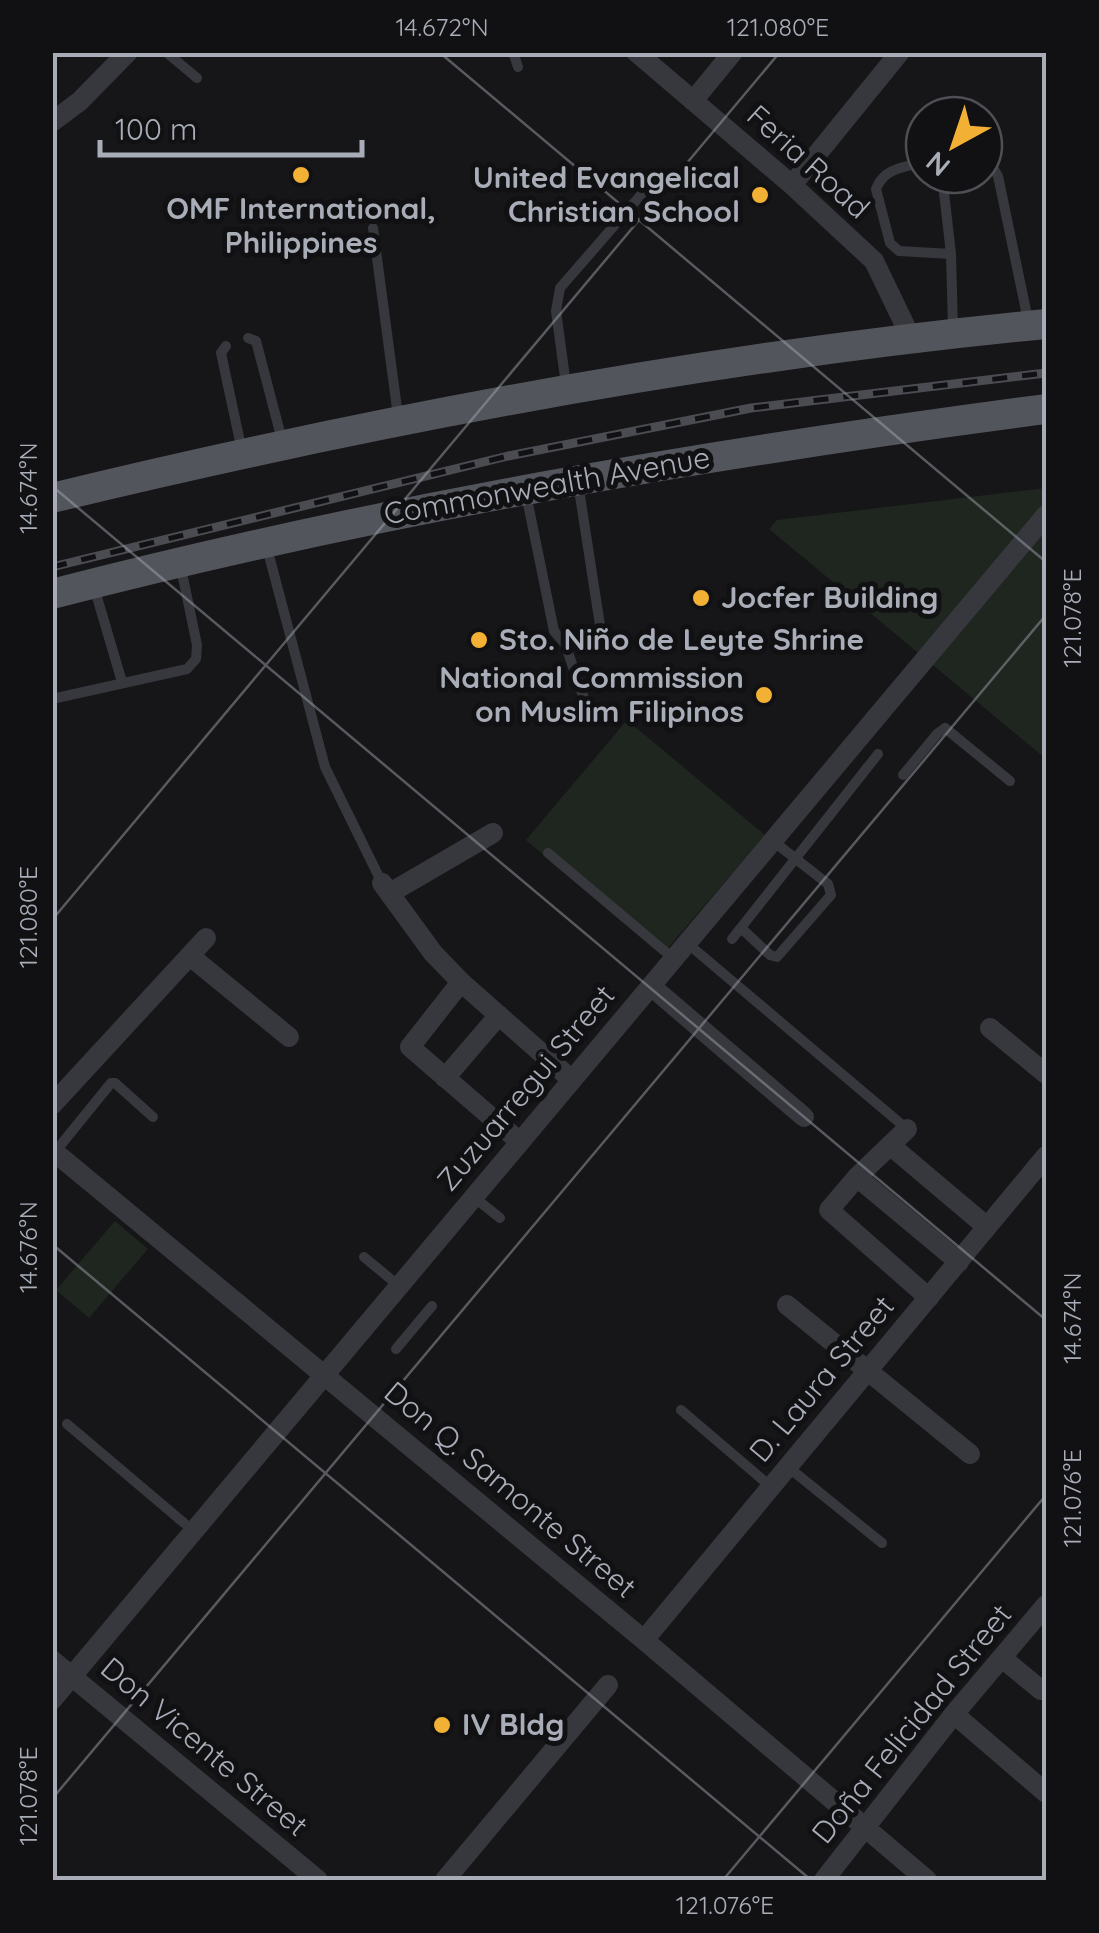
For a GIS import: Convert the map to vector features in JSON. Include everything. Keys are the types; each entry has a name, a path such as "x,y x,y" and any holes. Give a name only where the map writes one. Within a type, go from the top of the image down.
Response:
{"main road":[{"path":"52,498 242,454 566,391 1038,325"},
{"name":"Commonwealth Avenue","path":"52,594 266,542 524,488 804,441 1046,409"}],"street":[{"path":"52,122 80,101 128,52"},
{"name":"Feria Road","path":"636,52 792,184 874,262 912,340"},
{"path":"693,101 733,52"},
{"path":"792,184 900,52"},
{"name":"Zuzuarregui Street","path":"52,1700 1046,515"},
{"path":"493,833 386,888 433,953 461,982 572,1080"},
{"path":"52,1105 206,938"},
{"path":"190,956 289,1036"},
{"path":"461,982 410,1047 520,1142"},
{"path":"651,986 804,1117"},
{"path":"445,1078 499,1014"},
{"path":"990,1028 1046,1074"},
{"path":"907,1129 828,1210 929,1298"},
{"path":"890,1145 987,1227"},
{"name":"Don Q. Samonte Street","path":"54,1150 928,1880"},
{"name":"D. Laura Street","path":"644,1640 1046,1156"},
{"path":"857,1176 958,1262"},
{"path":"787,1305 970,1454"},
{"name":"Doña Felicidad Street","path":"824,1880 954,1714 1046,1605"},
{"path":"1002,1658 1041,1690"},
{"name":"Don Vicente Street","path":"52,1660 318,1880"},
{"path":"445,1880 608,1685"},
{"path":"954,1714 1046,1793"}],"lane":[{"path":"166,52 197,78"},
{"path":"513,52 518,67"},
{"path":"904,167 892,170 876,189 890,243 899,251 951,254"},
{"path":"566,391 556,312 560,288 654,180"},
{"path":"944,195 951,254 953,334"},
{"path":"1003,195 1038,325"},
{"path":"374,228 398,422"},
{"path":"248,338 256,341 284,446"},
{"path":"226,346 221,352 242,454"},
{"path":"565,644 590,641 598,634 600,625 578,478"},
{"path":"524,488 554,630 565,644 586,704"},
{"path":"266,542 325,767 386,888"},
{"path":"52,699 187,669 196,659 198,645 180,562"},
{"path":"93,583 122,682"},
{"path":"904,775 945,728 1010,781"},
{"path":"732,939 878,754"},
{"path":"740,928 770,955 777,956 831,896 828,884 773,841"},
{"path":"548,853 907,1129"},
{"path":"54,1150 111,1083 116,1083 153,1117"},
{"path":"474,1197 500,1218"},
{"path":"364,1257 399,1286"},
{"path":"396,1349 432,1306"},
{"path":"681,1410 771,1487"},
{"path":"66,1424 184,1523"},
{"path":"788,1467 882,1543"}],"shaded area":[{"path":"1046,488 1046,759 769,529 777,520"},
{"path":"627,720 765,835 662,955 526,840"},
{"path":"115,1221 148,1249 89,1318 56,1290"}],"railway":[{"path":"52,567 508,456 751,408 1046,373"}],"place":[{"name":"OMF International, Philippines","path":"301,175"},
{"name":"United Evangelical Christian School","path":"760,195"},
{"name":"Jocfer Building","path":"701,598"},
{"name":"Sto. Niño de Leyte Shrine","path":"479,640"},
{"name":"National Commission on Muslim Filipinos","path":"764,695"},
{"name":"IV Bldg","path":"442,1725"}]}
